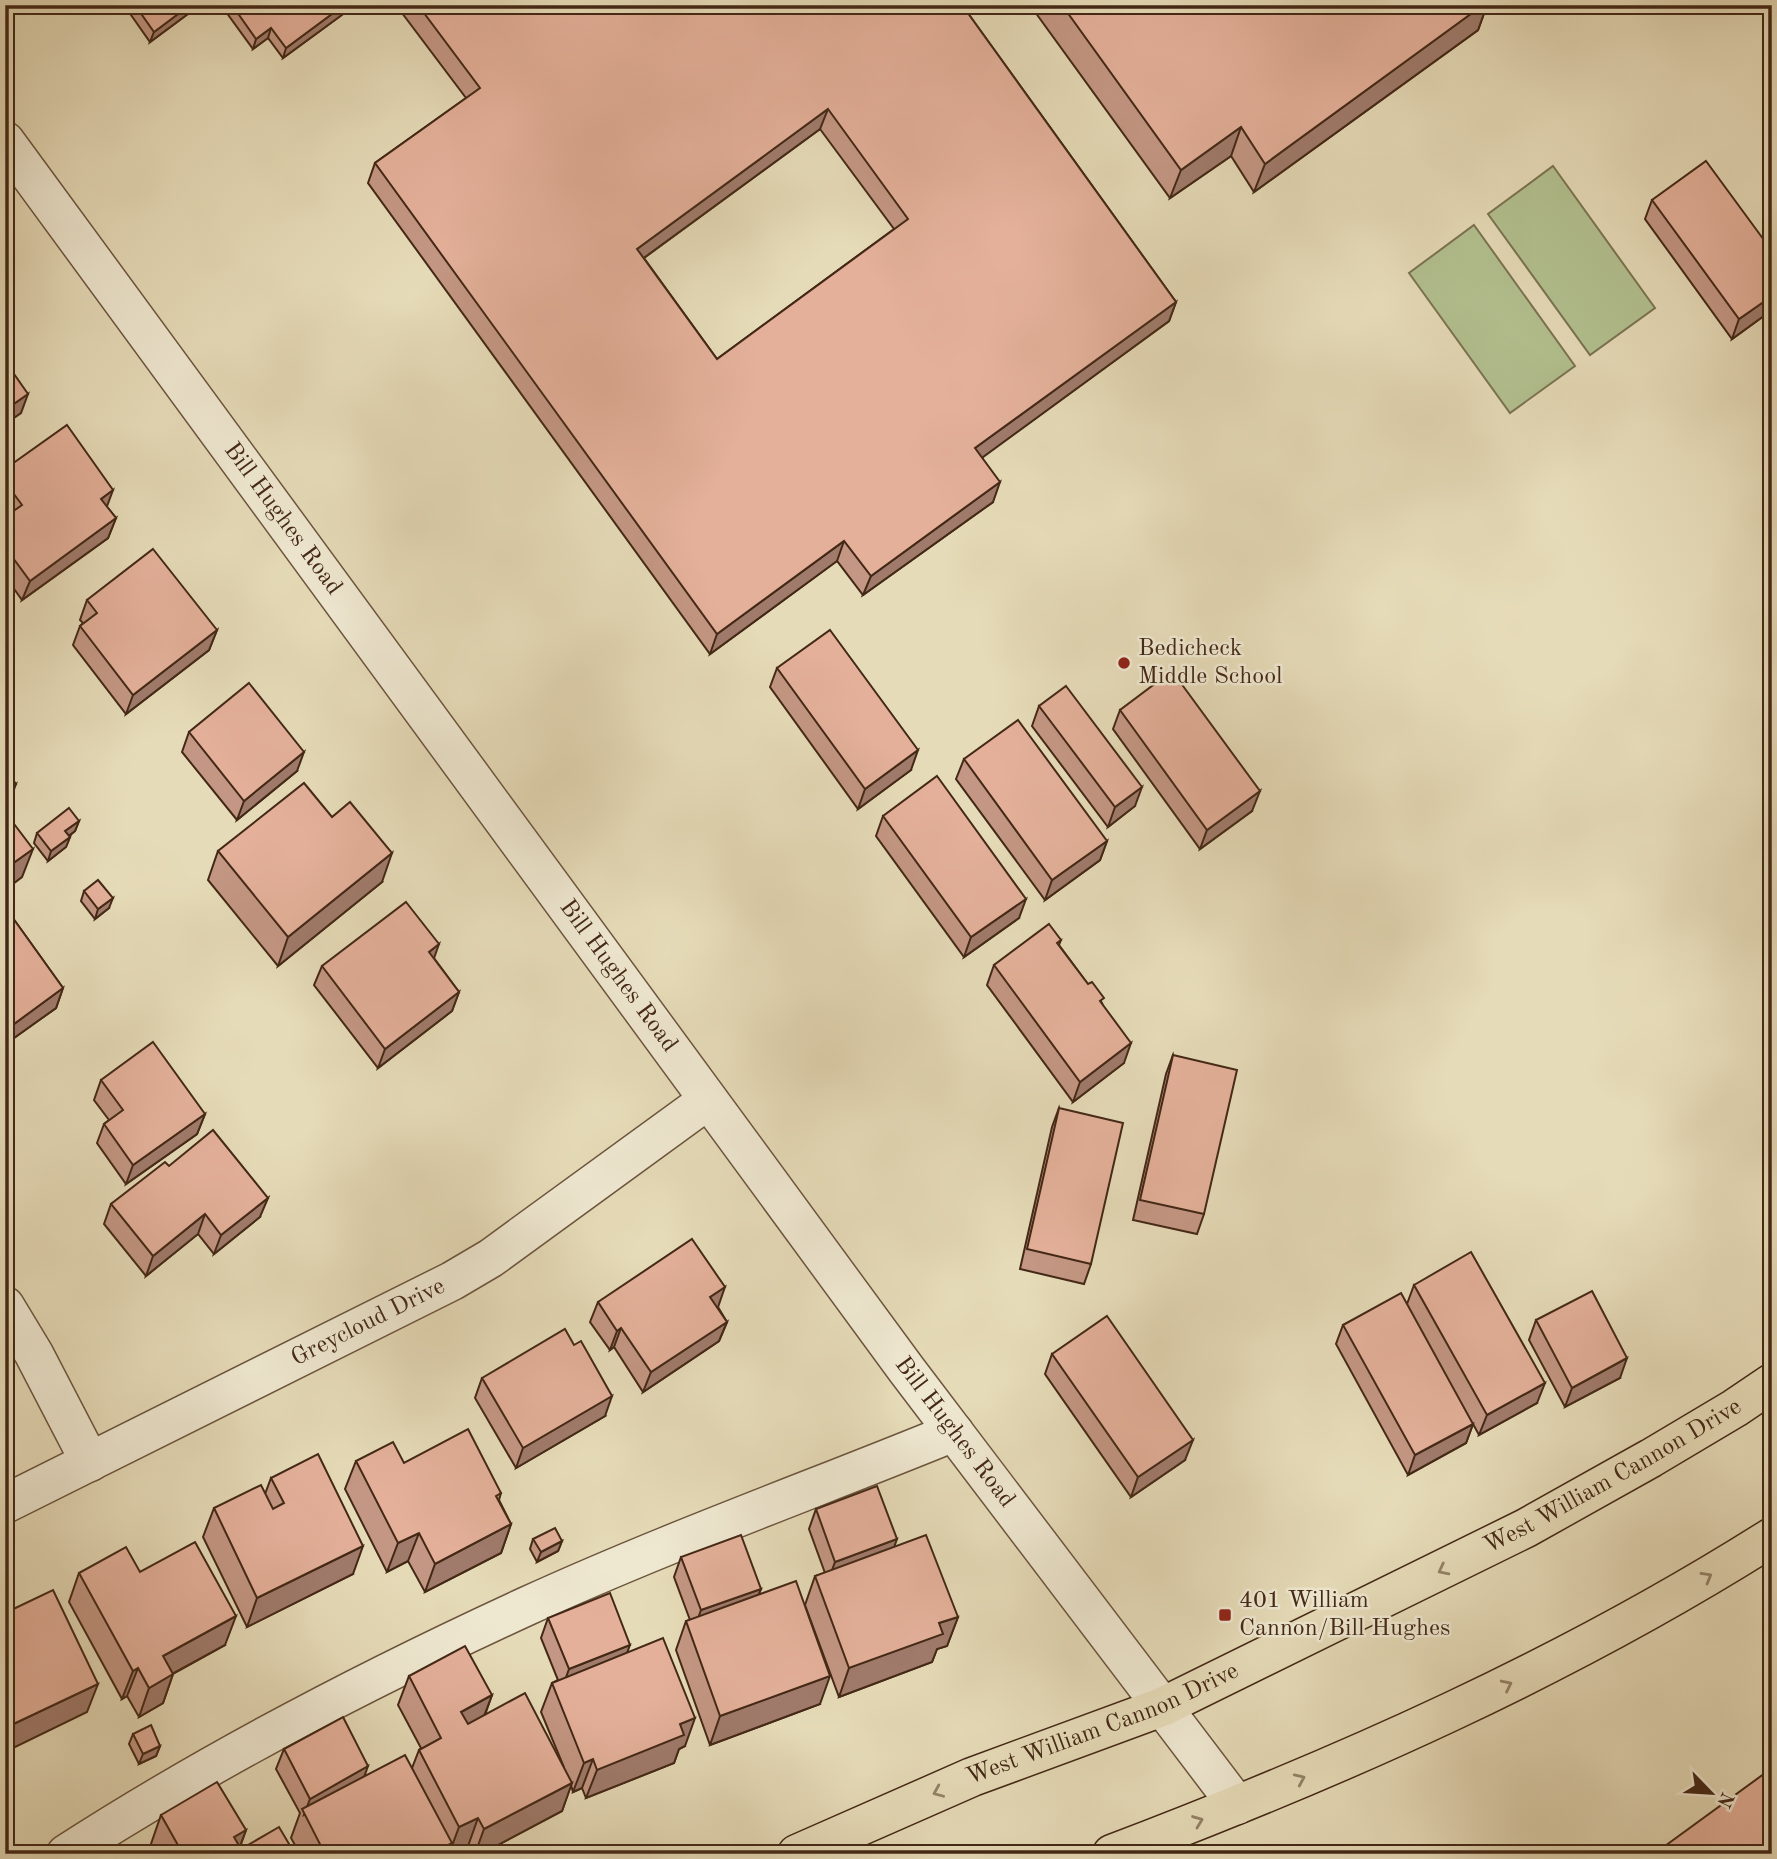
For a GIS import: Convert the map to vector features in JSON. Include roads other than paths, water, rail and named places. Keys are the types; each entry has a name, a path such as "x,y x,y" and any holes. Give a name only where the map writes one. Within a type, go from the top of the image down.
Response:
{"main road":[{"name":"West William Cannon Drive","path":"797,1854 972,1777 1162,1707 1526,1528 1651,1458 1772,1383"},
{"path":"1112,1854 1404,1735 1615,1629 1772,1537"}],"street":[{"name":"Bill Hughes Road","path":"5,141 708,1100 954,1432 1237,1805"},
{"name":"Greycloud Drive","path":"5,1504 452,1281 491,1258 708,1100"},
{"path":"5,1306 34,1354 90,1462"},
{"path":"66,1854 143,1805 235,1752 389,1671 565,1590 954,1432"}],"place":[{"name":"Bedicheck Middle School","path":"1124,663"},
{"name":"401 William Cannon/Bill Hughes","path":"1225,1615"}]}
